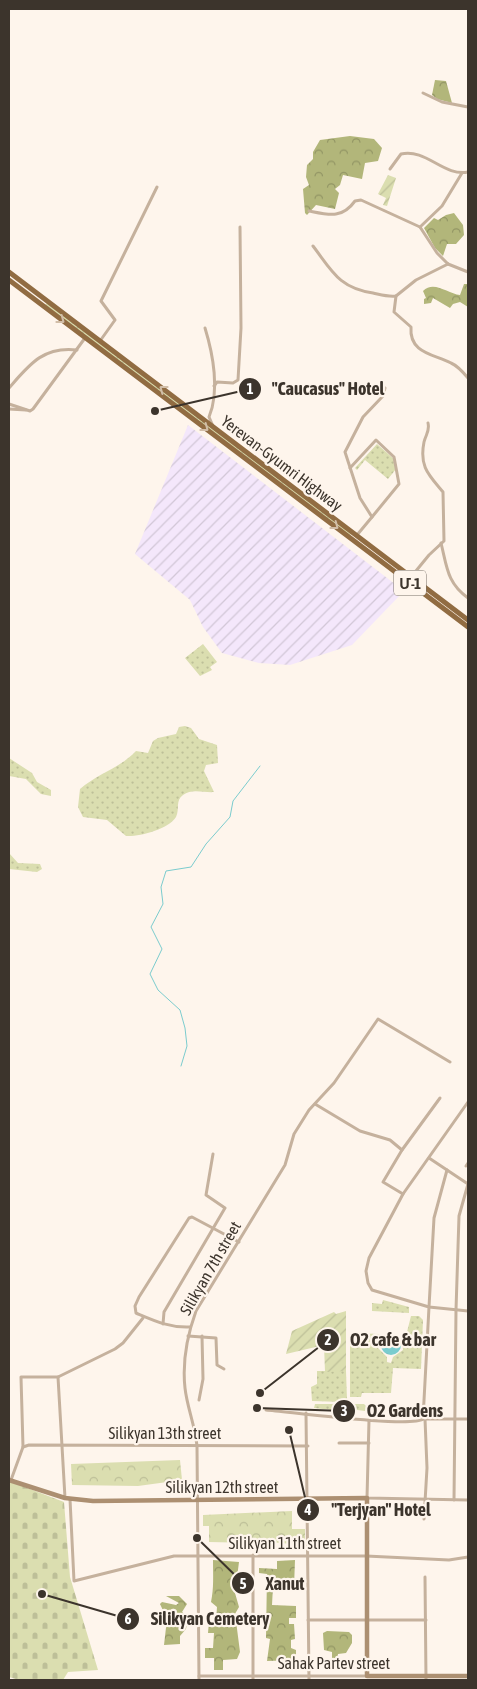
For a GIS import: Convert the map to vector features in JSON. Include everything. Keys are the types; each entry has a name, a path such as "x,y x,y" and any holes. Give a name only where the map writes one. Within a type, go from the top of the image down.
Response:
{"highway":[{"name":"Yerevan-Gyumri Highway","path":"9,272 468,620"},
{"name":"Yerevan-Gyumri Highway","path":"9,280 468,628"},
{"path":"40,304 44,298"},
{"path":"352,539 356,535"}],"main road":[{"name":"Silikyan 12th street","path":"10,1480 67,1499 367,1498"},
{"path":"367,1498 367,1676"},
{"name":"Sahak Partev street","path":"367,1676 426,1678 468,1676"}],"street":[{"path":"423,93 442,102 468,107"},
{"path":"390,169 402,154 415,153 462,174"},
{"path":"420,227 442,206 462,174 468,172"},
{"path":"100,341 115,320 102,301 157,187"},
{"path":"309,211 336,216 345,212 355,201 361,200 420,227 437,253 448,264 468,272"},
{"path":"214,386 217,382 230,383 238,380 241,328 240,227"},
{"path":"313,246 332,272 349,287 388,297 396,296 416,280 448,264"},
{"path":"396,296 394,312 411,327 410,335 416,346 427,354 450,362 468,378"},
{"path":"205,328 210,345 214,386 212,409 208,417 213,426"},
{"path":"9,409 33,409 86,338"},
{"path":"9,388 37,358 62,348 77,350"},
{"path":"372,517 360,498 345,452 363,417 383,396 385,388 382,386"},
{"path":"9,404 26,410"},
{"path":"411,577 440,542 444,541 443,492 428,476 423,460 424,439 429,430 428,423"},
{"path":"350,468 376,440 394,457 399,484 356,535"},
{"path":"440,542 450,579 454,587 468,598"},
{"name":"Silikyan 7th street","path":"199,1678 197,1446 193,1416 185,1389 185,1350 196,1310 285,1165 294,1134 315,1104 334,1083 378,1019 450,1062"},
{"path":"403,1194 383,1182 402,1150 440,1098"},
{"path":"468,1102 403,1194 368,1258 366,1271 368,1283 377,1293 429,1307 468,1311"},
{"path":"315,1104 360,1131 390,1140 402,1150"},
{"path":"163,1324 164,1312 225,1208 206,1195 213,1154"},
{"path":"429,1158 468,1184 459,1216 454,1500"},
{"path":"424,1519 427,1468 424,1418 434,1218 448,1170"},
{"path":"190,1327 175,1327 163,1324 136,1313 135,1306 139,1297 189,1218 192,1217 239,1242"},
{"path":"10,1480 23,1447 21,1377 58,1377 123,1344 142,1318"},
{"path":"188,1336 216,1338 217,1365 224,1369"},
{"path":"199,1400 203,1379 202,1336"},
{"path":"58,1377 61,1445 67,1499"},
{"path":"266,1410 306,1412 369,1420 412,1422 424,1418 468,1419"},
{"path":"306,1412 308,1446 309,1678"},
{"path":"367,1498 369,1420"},
{"path":"339,1443 369,1443"},
{"name":"Silikyan 13th street","path":"23,1447 61,1445 308,1446"},
{"name":"Silikyan 12th street","path":"367,1498 468,1500"},
{"name":"Silikyan 11th street","path":"67,1499 74,1581 174,1556 308,1555 449,1560 468,1557"},
{"path":"253,1555 253,1678"},
{"path":"426,1577 426,1678"},
{"path":"308,1620 426,1620"},
{"name":"Sahak Partev street","path":"199,1678 367,1676"}],"shaded area":[{"path":"188,425 404,591 352,645 290,665 259,663 222,653 203,627 190,600 135,554"}],"green space":[{"path":"435,80 446,81 452,103 437,99 432,95"},
{"path":"350,136 374,139 382,148 378,161 365,163 362,179 343,175 340,185 335,189 339,193 335,209 316,205 307,215 305,213 303,189 309,185 306,177 307,165 313,159 313,152 320,140"},
{"path":"388,175 396,178 387,206 383,205 386,198 378,194"},
{"path":"454,213 463,225 464,235 456,244 447,244 443,256 435,248 424,228 434,218 438,220"},
{"path":"464,284 468,284 468,307 460,302 453,304 450,308 433,298 431,303 424,304 424,299 426,298 423,291 427,288 436,287 460,295"},
{"path":"47,303 352,533 350,535 45,305"},
{"path":"377,444 394,459 396,469 388,479 365,460 357,470 355,468"},
{"path":"203,644 217,662 210,667 212,670 200,676 185,658"},
{"path":"179,727 191,728 199,739 217,745 218,763 206,765 204,771 214,792 194,791 183,795 178,802 176,817 172,821 161,829 138,835 126,836 107,820 83,817 78,807 80,789 123,762 136,751 148,753 153,741 176,734"},
{"path":"9,758 32,773 37,782 51,790 51,796 41,794 26,779 9,776"},
{"path":"9,853 18,863 40,864 42,869 37,872 9,869"},
{"path":"383,1300 409,1307 409,1313 372,1311 372,1303 382,1304"},
{"path":"346,1311 346,1371 325,1372 324,1345 286,1354 292,1331 334,1312 336,1314"},
{"path":"411,1316 419,1316 423,1320 421,1369 393,1368 391,1393 362,1393 361,1397 350,1397 350,1333 381,1335 377,1342 378,1348 387,1357 387,1362 391,1363 393,1357 403,1350 402,1338 406,1336"},
{"path":"317,1371 346,1371 347,1400 343,1402 312,1401 311,1387 317,1384"},
{"path":"315,1404 364,1404 367,1407 365,1411 350,1409 349,1412 314,1408"},
{"path":"180,1460 182,1480 138,1486 72,1485 71,1464"},
{"path":"9,1481 64,1502 70,1577 98,1670 68,1672 63,1680 19,1680 9,1677"},
{"path":"292,1511 292,1529 305,1529 305,1545 268,1542 267,1539 260,1538 260,1543 209,1542 209,1526 203,1526 203,1515"},
{"path":"213,1560 239,1562 235,1593 239,1607 232,1619 236,1621 240,1652 237,1659 223,1660 223,1670 214,1670 214,1658 205,1658 205,1648 213,1648 214,1633 208,1633 209,1621 216,1621 217,1607 211,1602"},
{"path":"295,1560 294,1587 273,1586 272,1605 296,1606 296,1618 289,1618 289,1624 294,1624 295,1639 291,1640 291,1648 296,1650 296,1660 267,1661 270,1639 266,1638 267,1574 259,1573 259,1568 277,1569 277,1561"},
{"path":"166,1596 179,1596 187,1604 182,1612 188,1617 186,1629 180,1636 180,1644 164,1645 167,1619 160,1604 162,1602 176,1605 179,1603"},
{"path":"327,1631 349,1632 352,1635 352,1643 346,1653 338,1654 337,1662 332,1661 332,1652 324,1650 323,1633"}],"water":[{"path":"387,1335 395,1335 401,1341 401,1349 395,1355 387,1355 381,1349 381,1341"}],"waterway":[{"path":"181,1066 187,1046 180,1010 158,990 150,974 162,949 151,927 163,904 161,887 166,871 191,867 206,844 230,817 233,801 260,766"}],"place":[{"name":"\"Caucasus\" Hotel","path":"155,411"},
{"name":"O2 cafe & bar","path":"260,1393"},
{"name":"O2 Gardens","path":"257,1408"},
{"name":"\"Terjyan\" Hotel","path":"289,1430"},
{"name":"Xanut","path":"197,1538"},
{"name":"Silikyan Cemetery","path":"42,1594"}]}
